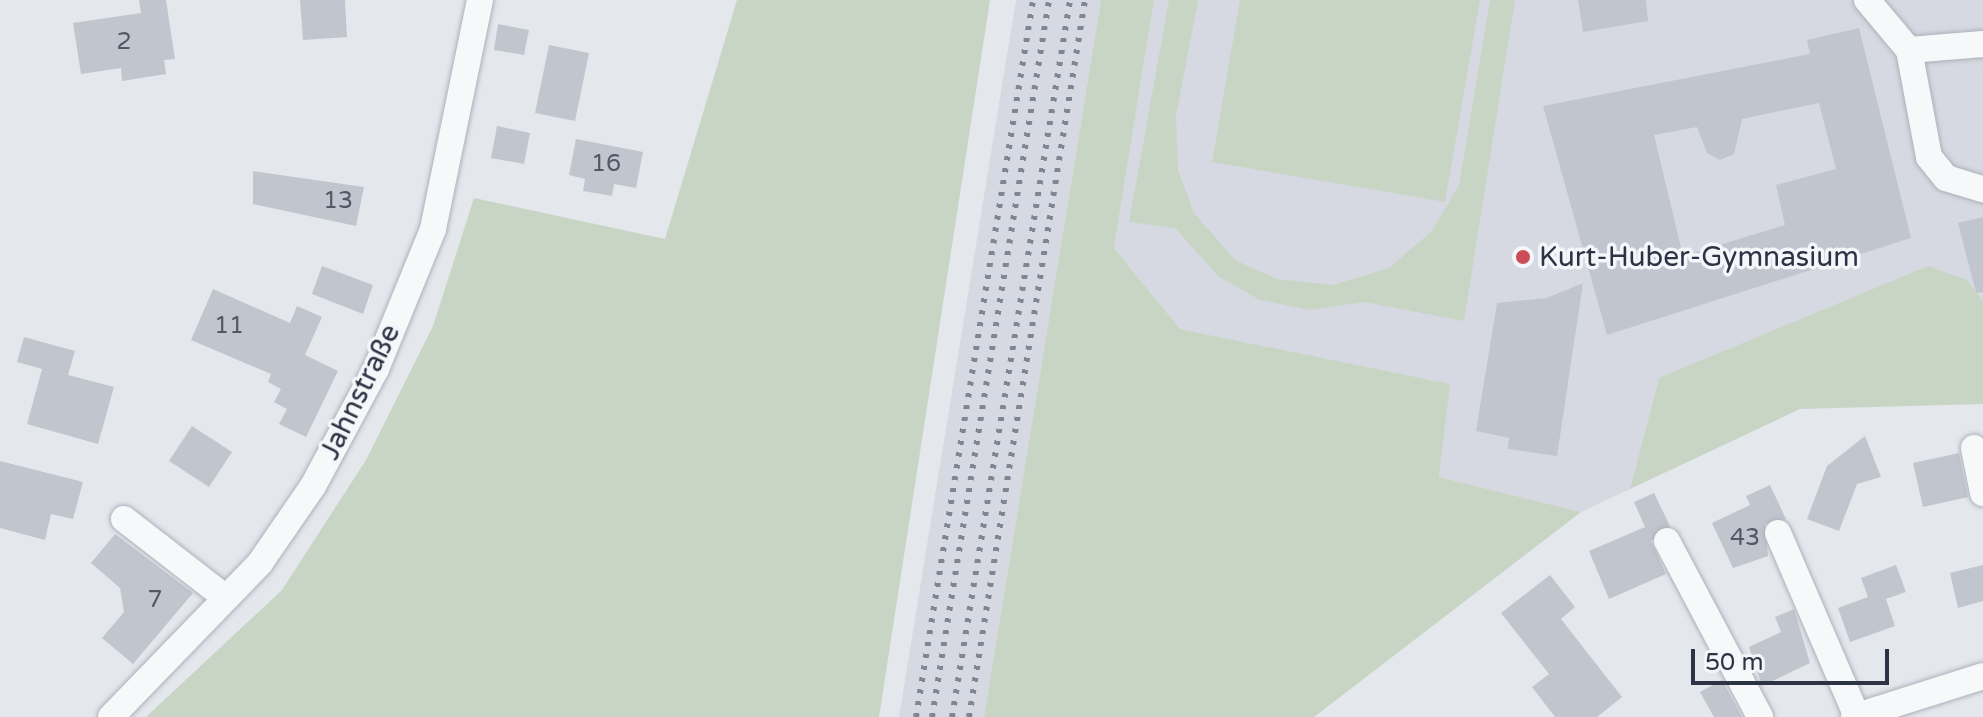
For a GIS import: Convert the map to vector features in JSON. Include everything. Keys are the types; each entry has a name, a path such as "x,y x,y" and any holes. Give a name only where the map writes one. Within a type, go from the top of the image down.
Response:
{"street":[{"name":"Jahnstraße","path":"111,717 226,598 313,486 376,369 433,229 480,0"},
{"path":"1867,0 1909,50 1929,157 1946,178 1983,189"},
{"path":"1909,50 1983,44"},
{"path":"1974,448 1983,493"},
{"path":"124,519 226,598"},
{"path":"1778,533 1856,716 1923,706 1983,676"},
{"path":"1667,541 1760,717"}],"shaded area":[{"path":"1016,0 1101,0 984,717 899,717"},
{"name":"Kurt-Huber-Gymnasium","path":"1154,0 1983,0 1983,301 1967,280 1659,378 1630,489 1581,512 1439,477 1449,384 1180,329 1114,248"}],"green space":[{"path":"737,0 990,0 879,717 146,717 282,590 366,460 433,326 474,198 665,239"},
{"path":"1101,0 1154,0 1114,248 1180,329 1450,384 1439,477 1581,512 1314,717 984,717"},
{"path":"1169,0 1198,0 1176,116 1178,170 1194,213 1235,260 1277,279 1333,285 1389,268 1432,231 1459,185 1490,0 1515,0 1464,321 1364,302 1310,310 1260,300 1218,276 1175,228 1129,222"},
{"path":"1240,0 1480,0 1445,202 1212,162"},
{"path":"1928,266 1967,280 1983,301 1983,404 1800,409 1630,489 1659,378"}],"building":[{"path":"139,0 166,0 175,59 164,60 166,74 122,81 121,68 81,74 73,23 141,13"},
{"path":"300,0 345,0 347,37 303,40"},
{"path":"1578,0 1646,0 1648,21 1583,32"},
{"path":"498,24 529,30 524,55 494,50"},
{"path":"1859,28 1911,238 1607,335 1543,106 1810,54 1807,40","holes":["1819,103 1836,169 1776,185 1785,225 1683,256 1654,135 1697,127 1707,153 1720,160 1734,154 1742,119"]},
{"path":"549,45 589,53 575,121 535,113"},
{"path":"497,126 530,133 524,164 491,158"},
{"path":"576,139 643,152 636,188 614,184 612,196 583,191 585,179 569,175"},
{"path":"253,171 364,187 356,226 253,204"},
{"path":"1983,217 1983,292 1976,293 1958,223"},
{"path":"322,266 373,285 363,314 312,294"},
{"path":"1583,283 1557,456 1508,449 1509,438 1476,431 1497,303 1547,298"},
{"path":"213,289 290,323 297,306 322,317 305,355 338,371 306,437 279,424 287,409 274,402 281,389 268,382 271,374 191,340"},
{"path":"24,337 75,351 68,375 114,387 98,444 27,424 42,369 17,362"},
{"path":"192,426 232,452 209,487 169,461"},
{"path":"1865,436 1881,477 1857,484 1839,531 1807,519 1827,466"},
{"path":"1959,453 1968,497 1923,507 1913,463"},
{"path":"0,461 83,482 73,519 51,514 45,540 0,528"},
{"path":"1770,485 1786,519 1765,524 1768,556 1733,568 1712,523 1750,505 1746,496"},
{"path":"1654,493 1670,526 1651,541 1666,574 1609,599 1589,551 1645,527 1634,502"},
{"path":"115,534 193,593 133,664 102,638 124,612 120,588 91,563"},
{"path":"1896,565 1906,592 1886,599 1895,626 1850,642 1838,608 1868,597 1861,578"},
{"path":"1983,565 1983,601 1958,608 1950,573"},
{"path":"1550,575 1575,607 1561,619 1622,697 1597,717 1555,717 1532,687 1549,674 1501,613"},
{"path":"1794,609 1810,663 1762,686 1749,647 1781,632 1775,617"},
{"path":"1722,680 1742,717 1714,717 1700,692"}],"railway":[{"path":"916,717 1033,0"},
{"path":"932,717 1049,0"},
{"path":"952,717 1070,0"},
{"path":"969,717 1085,0"}],"place":[{"name":"Kurt-Huber-Gymnasium","path":"1523,257"}]}
